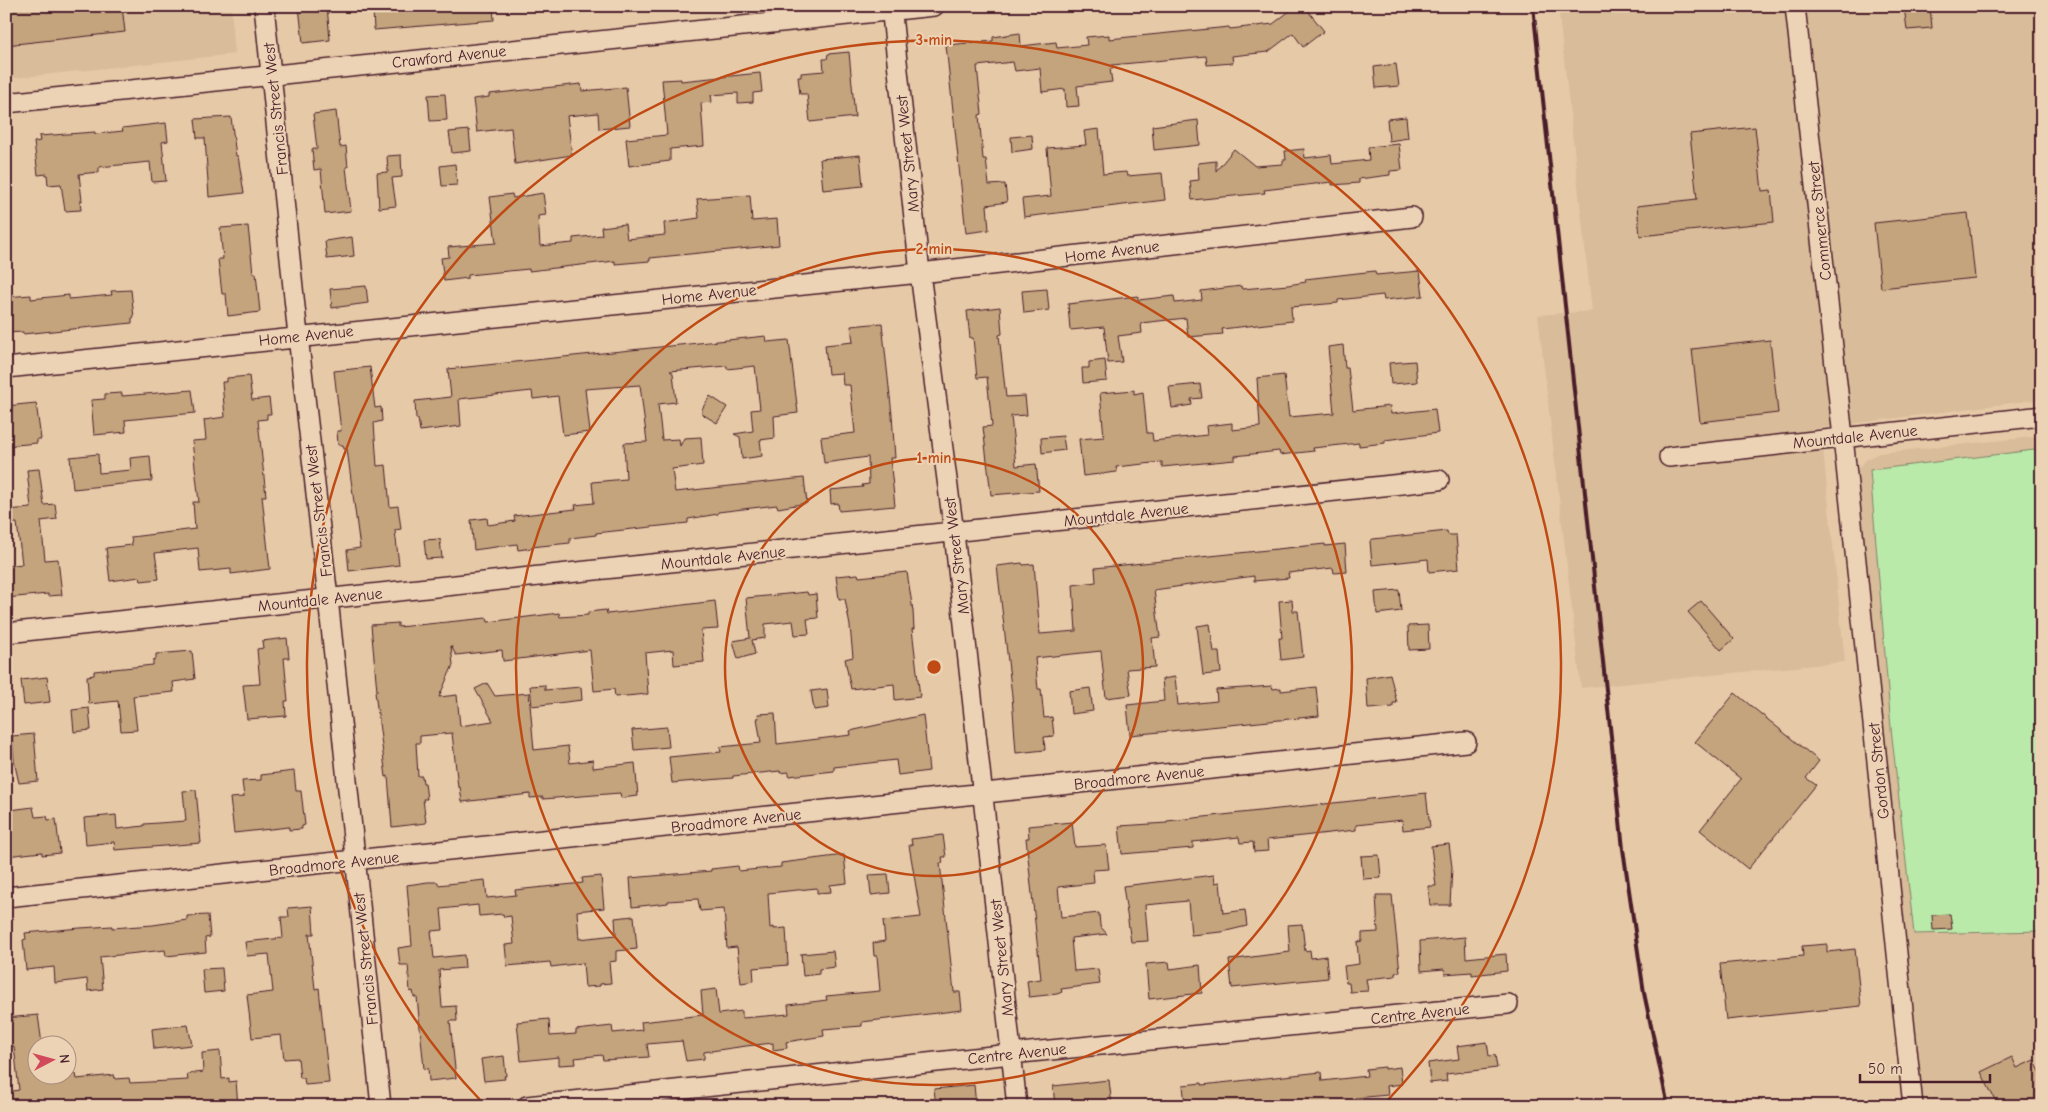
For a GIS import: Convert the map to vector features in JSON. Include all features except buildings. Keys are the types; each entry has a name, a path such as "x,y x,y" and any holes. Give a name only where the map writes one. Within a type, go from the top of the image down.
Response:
{"street":[{"name":"Francis Street West","path":"264,6 381,1106"},
{"name":"Crawford Avenue","path":"6,103 934,6"},
{"name":"Commerce Street","path":"1795,6 1843,436"},
{"name":"Mary Street West","path":"891,9 920,273 954,533 1017,1106"},
{"name":"Home Avenue","path":"6,368 298,336 920,273 1412,217"},
{"name":"Mountdale Avenue","path":"1669,457 1843,436 2042,416"},
{"name":"Gordon Street","path":"1843,436 1913,1106"},
{"name":"Mountdale Avenue","path":"6,633 1439,480"},
{"name":"Broadmore Avenue","path":"6,897 1466,742"},
{"name":"Centre Avenue","path":"527,1106 1011,1054 1508,1004"}],"shaded area":[{"path":"6,6 231,6 235,54 6,79"},
{"path":"1558,6 2042,6 2042,399 1813,429 1816,450 1823,449 1845,662 1581,688 1538,315 1592,311"},
{"path":"2042,436 2042,1106 1922,1106 1856,471 1866,460 1879,453"}],"green space":[{"path":"2042,449 2042,931 1914,934 1891,728 1870,470"}],"railway":[{"path":"1533,6 1623,849 1644,993 1668,1106"}]}
